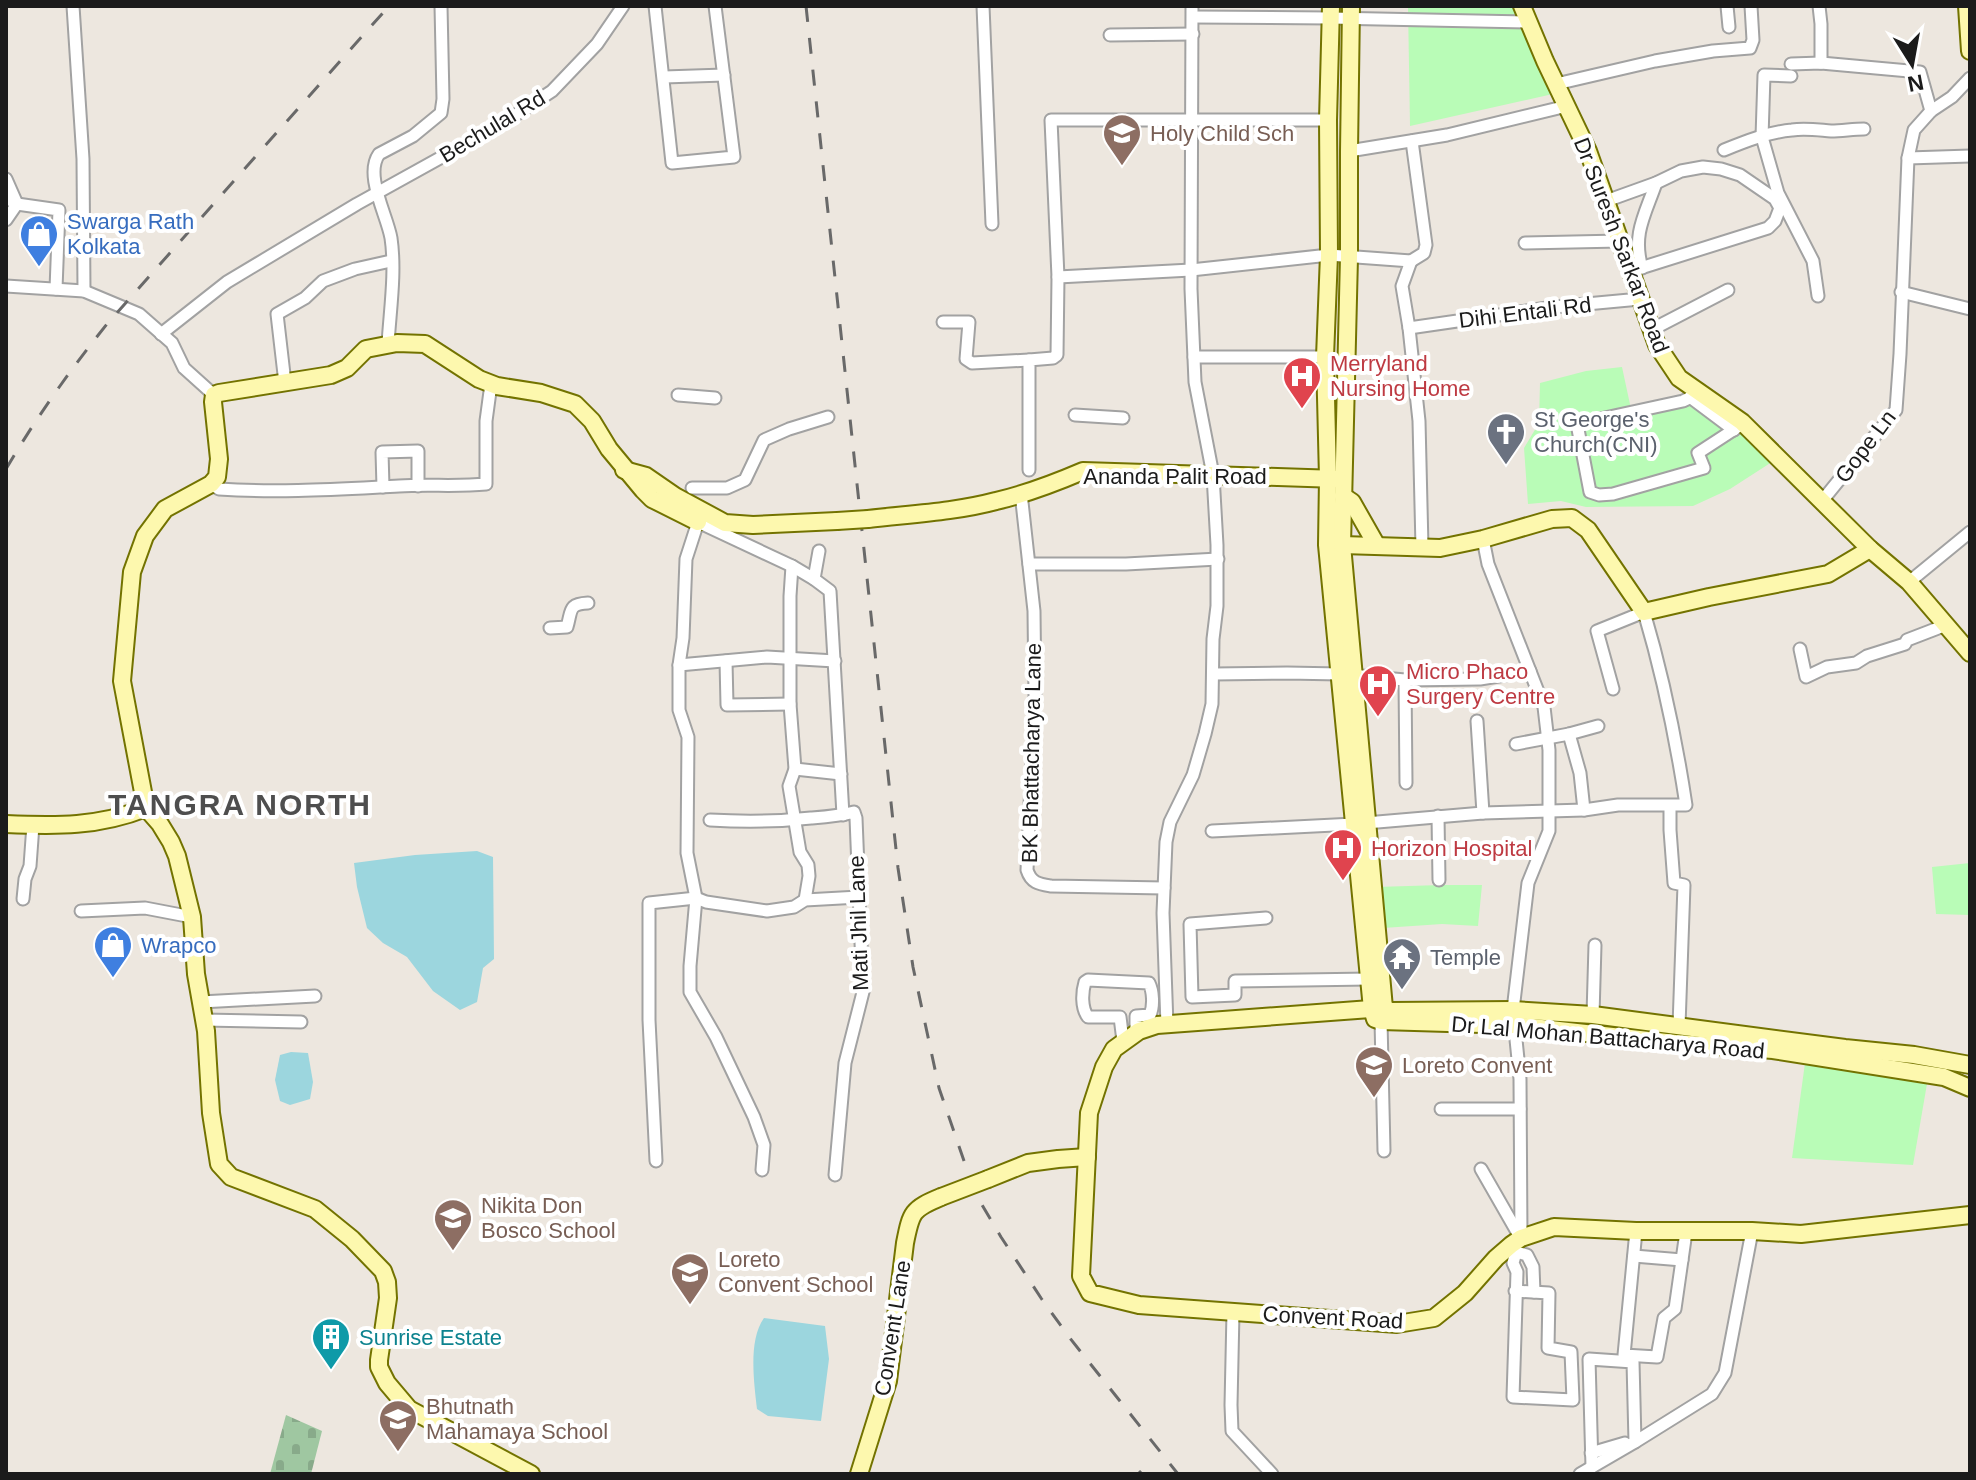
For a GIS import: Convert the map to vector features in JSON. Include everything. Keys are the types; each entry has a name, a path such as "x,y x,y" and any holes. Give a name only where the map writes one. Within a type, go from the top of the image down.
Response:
{"street":[{"path":"73,6 83,159 84,291"},
{"path":"388,344 392,290 391,238 374,169 379,154 413,136 441,113 441,6"},
{"name":"Bechulal Rd","path":"161,334 227,282 505,122 552,91 597,44 623,6"},
{"path":"655,6 672,163 734,157 715,6"},
{"path":"983,6 992,224"},
{"name":"Dr Suresh Sarkar Road","path":"1522,6 1588,151 1620,241 1636,270 1640,299 1657,345 1679,378 1695,395 1739,427 1909,582 1970,653"},
{"path":"1727,6 1729,27"},
{"path":"1556,84 1655,61 1750,48 1753,40 1751,6"},
{"path":"1819,6 1821,63"},
{"path":"1967,6 1970,51"},
{"path":"1167,1025 1165,852 1170,822 1193,775 1212,704 1217,606 1218,559 1213,475 1195,382 1191,270 1193,12 1351,12 1402,20 1528,22"},
{"path":"1331,12 1325,357 1338,484 1347,674 1379,1013 1384,1151"},
{"path":"1347,674 1327,545 1338,484 1349,257 1351,12"},
{"path":"1110,35 1193,34"},
{"path":"1818,296 1813,261 1778,193 1762,137 1764,75 1821,63 1920,72 1931,111 1952,97 1970,78"},
{"path":"664,77 724,75"},
{"path":"1349,151 1447,135 1567,106"},
{"name":"Gope Ln","path":"1822,501 1896,410 1908,158 1914,130 1931,111"},
{"path":"943,322 969,322 966,359 972,363 1053,358 1057,355 1058,277 1051,120 1328,120"},
{"path":"1724,150 1795,129 1864,129"},
{"path":"1058,277 1191,270 1329,255 1411,261 1424,253 1426,245 1412,141"},
{"path":"1908,158 1970,156"},
{"path":"1606,201 1681,171 1703,167 1740,175 1775,199 1780,208 1775,221 1768,228 1636,270 1638,233 1656,183"},
{"path":"6,179 12,201 6,220"},
{"path":"12,201 59,210 56,289"},
{"path":"1525,243 1620,241"},
{"path":"285,383 277,314 305,298 323,281 355,269 391,261"},
{"path":"1411,261 1402,286 1419,421 1422,547"},
{"path":"6,286 84,291 139,314 172,343 184,368 214,395"},
{"path":"1651,330 1728,290"},
{"path":"1901,292 1970,309"},
{"name":"Dihi Entali Rd","path":"1409,328 1512,312 1640,299"},
{"path":"214,395 331,375 340,372 366,349 388,344 425,344 464,371 491,384 541,393 575,404 592,421 624,470 652,499 814,579 819,551"},
{"path":"1194,357 1325,357"},
{"path":"1029,360 1029,470"},
{"path":"211,484 219,489 299,492 486,484 486,421 491,384"},
{"path":"214,395 217,477 211,484 165,509 145,536 132,572 122,681 146,808 160,824 177,856 192,917 217,1159 231,1177 315,1209 352,1239 383,1271 388,1298 379,1367 387,1383 409,1409 531,1474"},
{"path":"678,395 715,398"},
{"path":"1695,395 1683,401 1577,424 1590,492 1613,494 1704,468 1698,453 1739,427"},
{"path":"1075,415 1123,418"},
{"path":"692,488 727,488 745,480 764,440 828,417"},
{"path":"383,487 382,452 418,451 418,486"},
{"name":"Ananda Palit Road","path":"624,470 646,476 725,523 753,525 868,519 960,508 997,501 1083,471 1213,475 1338,484"},
{"path":"1338,484 1377,546"},
{"name":"BK Bhattacharya Lane","path":"1021,493 1034,611 1035,696 1029,877 1036,883 1051,886 1164,888"},
{"path":"1212,831 1483,813 1584,810 1618,805 1686,805 1661,670 1644,612 1588,530 1572,518 1552,519 1440,548 1342,545"},
{"path":"698,522 686,559 679,665 679,710 688,737 687,853 696,898 690,992 716,1037 754,1117 764,1145 762,1170"},
{"path":"1909,582 1970,532"},
{"path":"1483,539 1488,564 1544,707 1548,738 1549,831 1528,883 1514,1017 1520,1109 1513,1263 1517,1272 1515,1291 1513,1397 1573,1400 1571,1352 1548,1348 1549,1293 1515,1291"},
{"path":"1613,689 1597,631 1644,612 1828,574 1870,549"},
{"path":"1029,564 1126,564 1218,559"},
{"path":"792,566 790,704 795,769 789,786 800,852 808,865 805,900"},
{"name":"Mati Jhil Lane","path":"814,579 830,591 841,774 849,814 856,818 863,992 845,1063 835,1175"},
{"path":"550,628 567,627 572,606 588,603"},
{"path":"1800,649 1806,677 1827,667 1856,663 1946,625"},
{"path":"679,665 767,657 835,661"},
{"path":"726,661 727,705 790,704"},
{"path":"1214,674 1347,674 1405,680 1480,679 1530,671"},
{"path":"1405,680 1406,783"},
{"path":"1477,721 1483,813"},
{"path":"1516,744 1598,726"},
{"path":"1569,734 1580,773 1584,810"},
{"path":"795,769 841,774"},
{"path":"1670,806 1674,883 1684,885 1679,1026"},
{"path":"6,824 57,826 106,821 146,808"},
{"path":"710,820 751,823 849,814"},
{"path":"1438,816 1439,880"},
{"path":"1361,823 1369,979 1379,1013"},
{"path":"23,899 30,866 33,825"},
{"path":"656,1161 649,1020 649,903 696,898 767,911 794,907 805,900 859,897"},
{"path":"81,911 145,908 192,917"},
{"path":"1266,918 1190,924 1192,997 1235,995 1235,981 1369,979"},
{"path":"1593,1015 1595,945"},
{"path":"1087,1157 1089,1113 1104,1067 1114,1049 1152,1010 1149,983 1085,982 1084,1009 1088,1017 1120,1017 1132,1030"},
{"path":"201,1002 315,996"},
{"name":"Dr Lal Mohan Battacharya Road","path":"1132,1030 1157,1025 1379,1013 1514,1017 1593,1015 1914,1055 1970,1065"},
{"path":"1120,1017 1132,1030"},
{"name":"Dr Lal Mohan Battacharya Road","path":"1514,1017 1675,1043 1773,1050 1944,1077 1970,1088"},
{"path":"204,1020 301,1022"},
{"path":"1441,1109 1520,1109"},
{"name":"Convent Lane","path":"859,1474 888,1381 905,1243 910,1221 919,1206 1028,1163 1087,1157"},
{"name":"Convent Road","path":"1087,1157 1081,1276 1090,1293 1139,1305 1397,1324 1434,1318 1465,1293 1496,1258 1554,1227 1801,1234 1970,1215"},
{"path":"1481,1169 1516,1245 1527,1255 1533,1267 1534,1292"},
{"path":"1636,1231 1624,1355 1657,1357 1664,1318 1675,1309 1686,1232"},
{"path":"1580,1474 1712,1394 1725,1373 1752,1231"},
{"path":"1634,1256 1682,1260"},
{"path":"1233,1312 1232,1431 1272,1474"},
{"path":"1592,1467 1589,1359 1633,1362 1635,1441"},
{"path":"1591,1453 1635,1441"}],"green space":[{"path":"1408,6 1512,6 1553,94 1410,126"},
{"path":"1622,367 1631,409 1689,392 1775,460 1730,489 1693,506 1586,507 1561,501 1528,504 1524,448 1539,423 1540,383 1586,371"},
{"path":"1970,863 1970,915 1936,914 1932,867"},
{"path":"1482,885 1478,926 1442,924 1383,928 1376,887"},
{"path":"1805,1063 1928,1078 1913,1165 1792,1158"},
{"path":"286,1415 322,1431 311,1474 270,1474"}],"water":[{"path":"477,851 493,857 494,959 483,968 477,1002 460,1010 433,991 407,957 383,943 367,928 354,863"},
{"path":"308,1053 313,1082 310,1099 290,1105 280,1101 275,1080 280,1055"},
{"path":"764,1318 825,1326 829,1359 821,1421 768,1416 757,1409 754,1350"}],"railway":[{"path":"6,469 54,395 107,324 389,6"},
{"path":"806,6 898,868 913,967 939,1088 975,1193 1001,1237 1069,1337 1178,1474"},
{"path":"1139,1471 1142,1474"}],"place":[{"name":"Holy Child Sch","path":"1122,167"},
{"name":"Swarga Rath Kolkata","path":"39,268"},
{"name":"Merryland Nursing Home","path":"1302,410"},
{"name":"St George's Church(CNI)","path":"1506,466"},
{"name":"Micro Phaco Surgery Centre","path":"1378,718"},
{"name":"Horizon Hospital","path":"1343,882"},
{"name":"Wrapco","path":"113,979"},
{"name":"Temple","path":"1402,991"},
{"name":"Loreto Convent","path":"1374,1099"},
{"name":"Nikita Don Bosco School","path":"453,1252"},
{"name":"Loreto Convent School","path":"690,1306"},
{"name":"Sunrise Estate","path":"331,1371"},
{"name":"Bhutnath Mahamaya School","path":"398,1453"}],"district":[{"name":"TANGRA NORTH","path":"240,805"}]}
